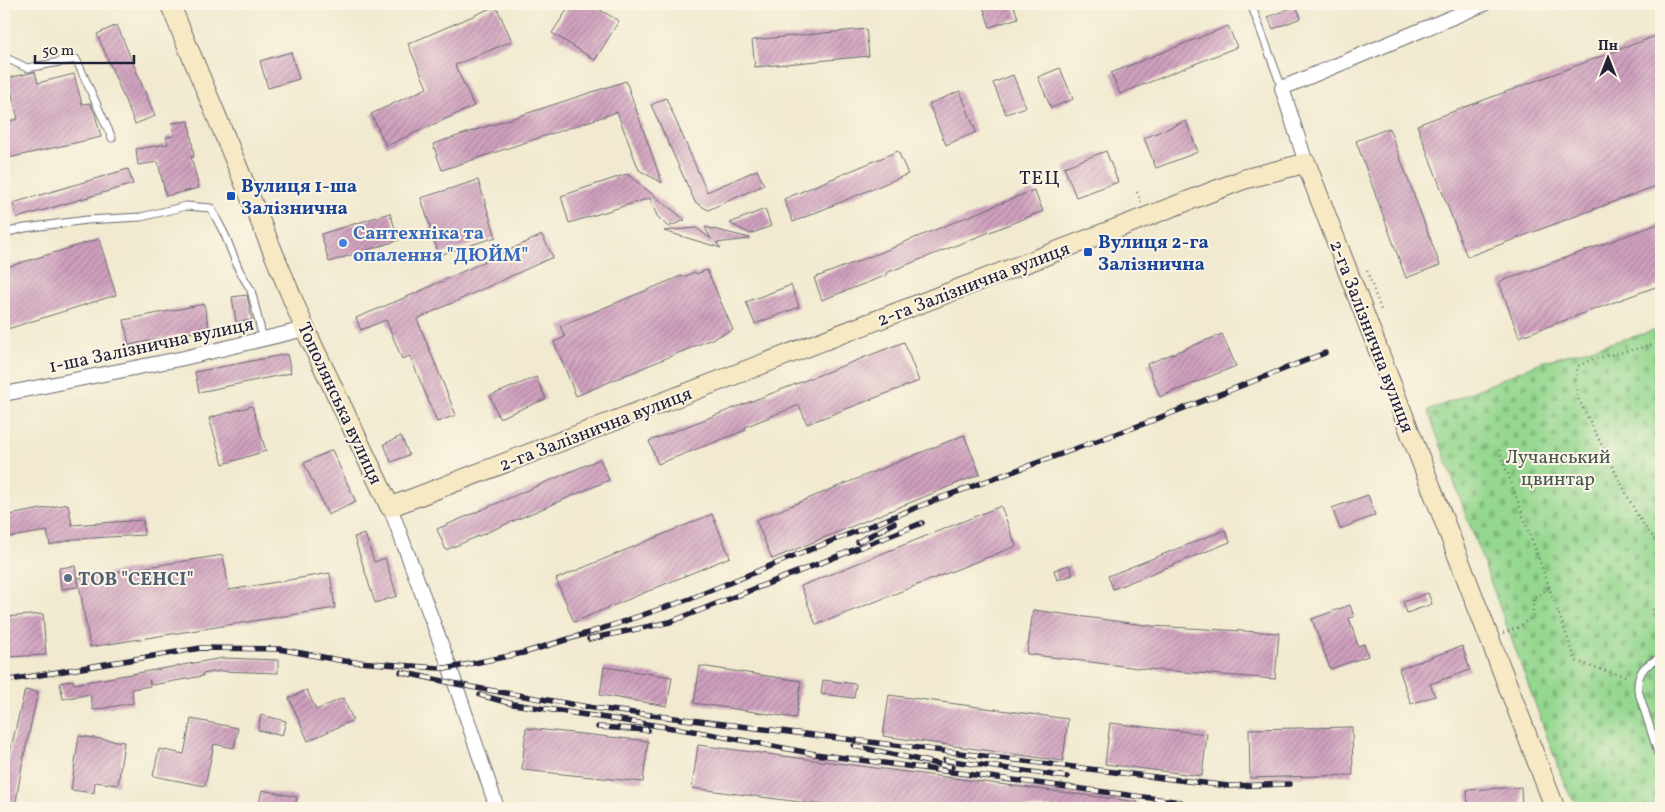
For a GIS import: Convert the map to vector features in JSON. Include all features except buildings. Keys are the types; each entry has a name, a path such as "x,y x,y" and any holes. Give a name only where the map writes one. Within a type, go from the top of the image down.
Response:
{"street":[{"name":"Тополянська вулиця","path":"170,4 305,329 390,507 450,668 497,808"},
{"path":"1306,163 1282,88 1484,4"},
{"name":"2-га Залізнична вулиця","path":"390,507 1245,179 1306,163 1555,808"},
{"name":"1-ша Залізнична вулиця","path":"4,394 184,358 305,329"}],"lane":[{"path":"1251,4 1282,88"},
{"path":"4,57 27,68 76,59 112,138"},
{"path":"4,233 25,228 78,221 141,217 186,206 211,208 225,235 239,270 251,290 263,339"},
{"path":"1661,658 1651,662 1642,670 1638,680 1638,690 1661,762"}],"path":[{"path":"1661,344 1593,359 1578,366 1575,380 1579,400 1610,462 1637,514 1661,548"},
{"path":"1499,450 1576,661 1638,680"},
{"path":"1502,634 1519,627 1533,616 1533,599 1549,588"},
{"path":"1653,609 1661,630"}],"green space":[{"name":"Лучанський цвинтар","path":"1661,329 1661,803 1604,808 1582,804 1574,800 1563,780 1428,411 1541,362"}],"railway":[{"path":"4,681 201,648 279,649 344,661 439,668 450,668 523,653 690,599 943,497 1146,423 1325,353"},
{"path":"858,542 894,523"},
{"path":"589,639 670,622 922,523"},
{"path":"401,672 471,687 594,708 1228,786 1290,784"},
{"path":"480,695 513,704 693,731 815,754 1181,802"},
{"path":"598,727 648,730"},
{"path":"854,746 952,767"},
{"path":"945,760 1067,777"}],"place":[{"name":"Вулиця 1-ша Залізнична","path":"231,196"},
{"name":"Сантехніка та опалення \"ДЮЙМ\"","path":"343,243"},
{"name":"Вулиця 2-га Залізнична","path":"1088,252"},
{"name":"ТОВ \"СЕНСІ\"","path":"68,578"}],"district":[{"name":"ТЕЦ","path":"1040,177"}]}
